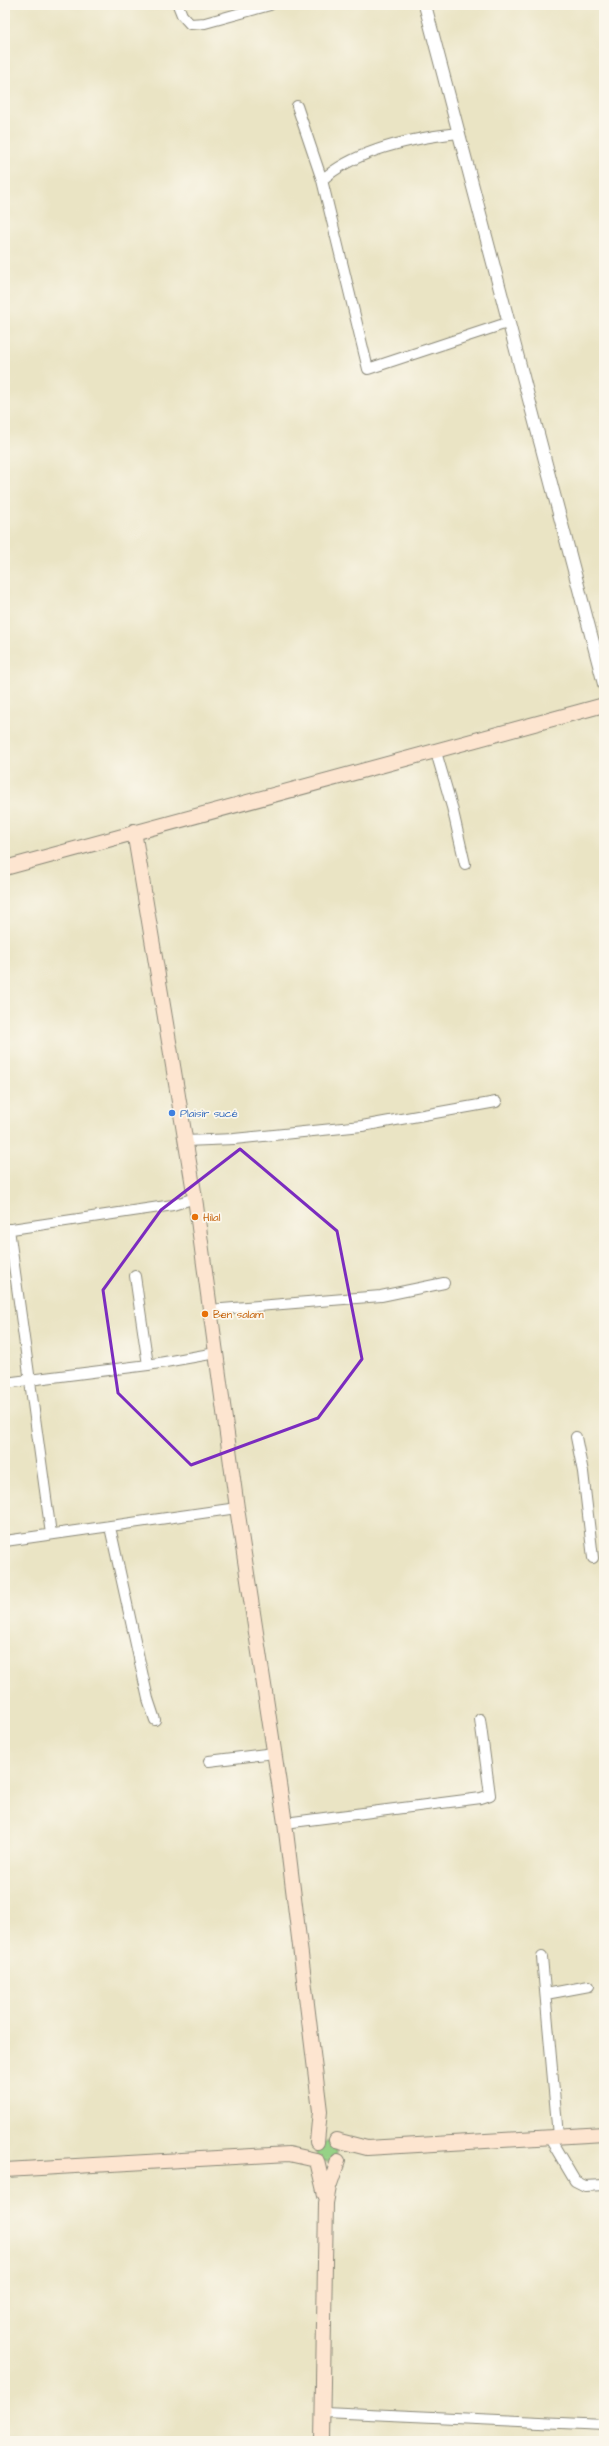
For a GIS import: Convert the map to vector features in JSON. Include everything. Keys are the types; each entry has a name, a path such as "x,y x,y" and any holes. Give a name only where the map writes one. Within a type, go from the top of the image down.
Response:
{"main road":[{"path":"5,868 134,832 436,752 604,705"},
{"path":"134,832 195,1198 237,1508 285,1823 320,2111 327,2131 341,2147 329,2187 326,2203 324,2412 322,2441"},
{"path":"320,2111 317,2142 313,2151 317,2160 326,2203"},
{"path":"289,2154 325,2138 367,2148 604,2134"},
{"path":"5,2170 289,2154 317,2160 328,2166 338,2160 367,2148"}],"street":[{"path":"178,5 182,15 190,24 205,23 270,5"},
{"path":"425,5 604,684"},
{"path":"297,106 322,180 368,369 508,323"},
{"path":"322,180 334,170 378,150 418,139 458,133"},
{"path":"436,752 452,807 465,864"},
{"path":"185,1141 234,1140 362,1126 496,1102"},
{"path":"51,1534 30,1380 7,1230 173,1205 195,1198"},
{"path":"135,1276 148,1365"},
{"path":"210,1310 381,1296 444,1283"},
{"path":"5,1383 148,1365 216,1353"},
{"path":"576,1437 583,1472 593,1558"},
{"path":"5,1541 237,1508"},
{"path":"110,1527 148,1698 156,1720"},
{"path":"285,1823 481,1798 490,1795 480,1719"},
{"path":"209,1761 274,1753"},
{"path":"542,1957 546,1994 554,2137 575,2181 585,2186 604,2186"},
{"path":"546,1994 588,1986"},
{"path":"324,2412 604,2425"}],"highlighted area":[{"path":"240,1149 337,1231 362,1359 318,1418 191,1465 118,1393 103,1290 161,1210"}],"green space":[{"path":"327,2142 334,2145 337,2152 334,2159 327,2162 320,2159 317,2152 320,2145"}],"place":[{"name":"Plaisir sucé","path":"172,1113"},
{"name":"Hilal","path":"195,1217"},
{"name":"Ben salam","path":"205,1314"}]}
